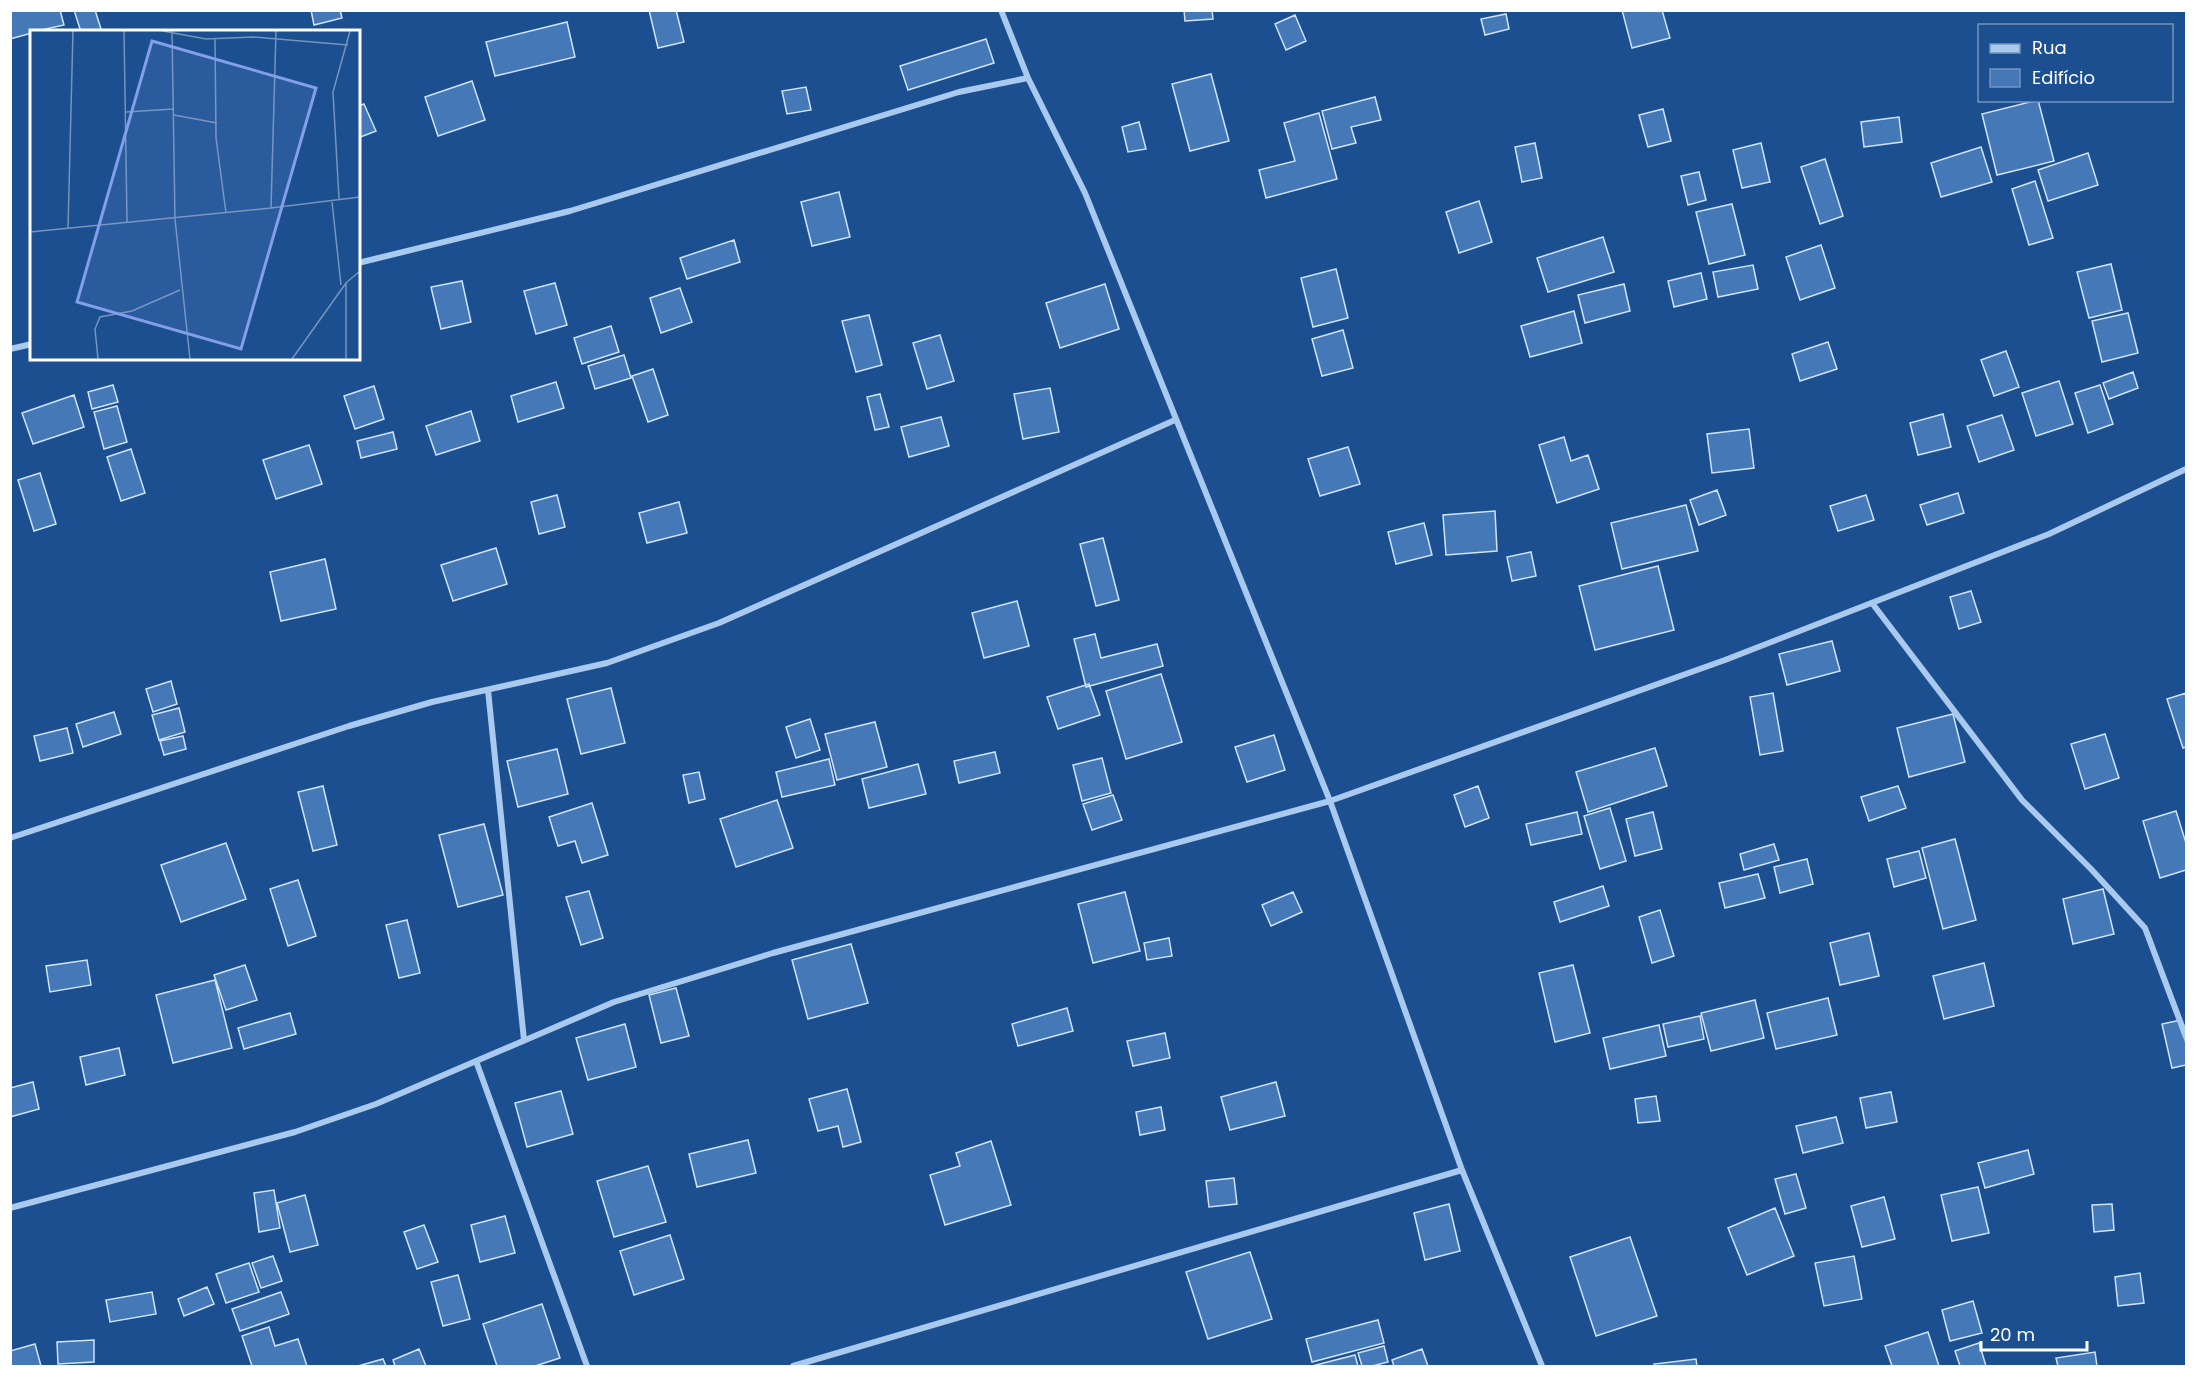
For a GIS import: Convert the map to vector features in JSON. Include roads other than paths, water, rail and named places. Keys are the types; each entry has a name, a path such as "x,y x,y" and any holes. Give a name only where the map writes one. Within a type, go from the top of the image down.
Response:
{"street":[{"path":"1001,10 1028,78 1085,193 1330,801 1462,1170 1542,1366"},
{"path":"360,263 570,211 959,92 1028,78"},
{"path":"10,350 30,345"},
{"path":"10,838 349,726 432,702 607,663 719,623 1175,420"},
{"path":"10,1208 295,1132 376,1104 614,1002 773,953 1330,801 1725,660 2049,534 2187,469"},
{"path":"1872,603 2022,800 2145,927 2187,1037"},
{"path":"488,690 524,1040"},
{"path":"476,1061 587,1366"},
{"path":"793,1366 1462,1170"}]}
